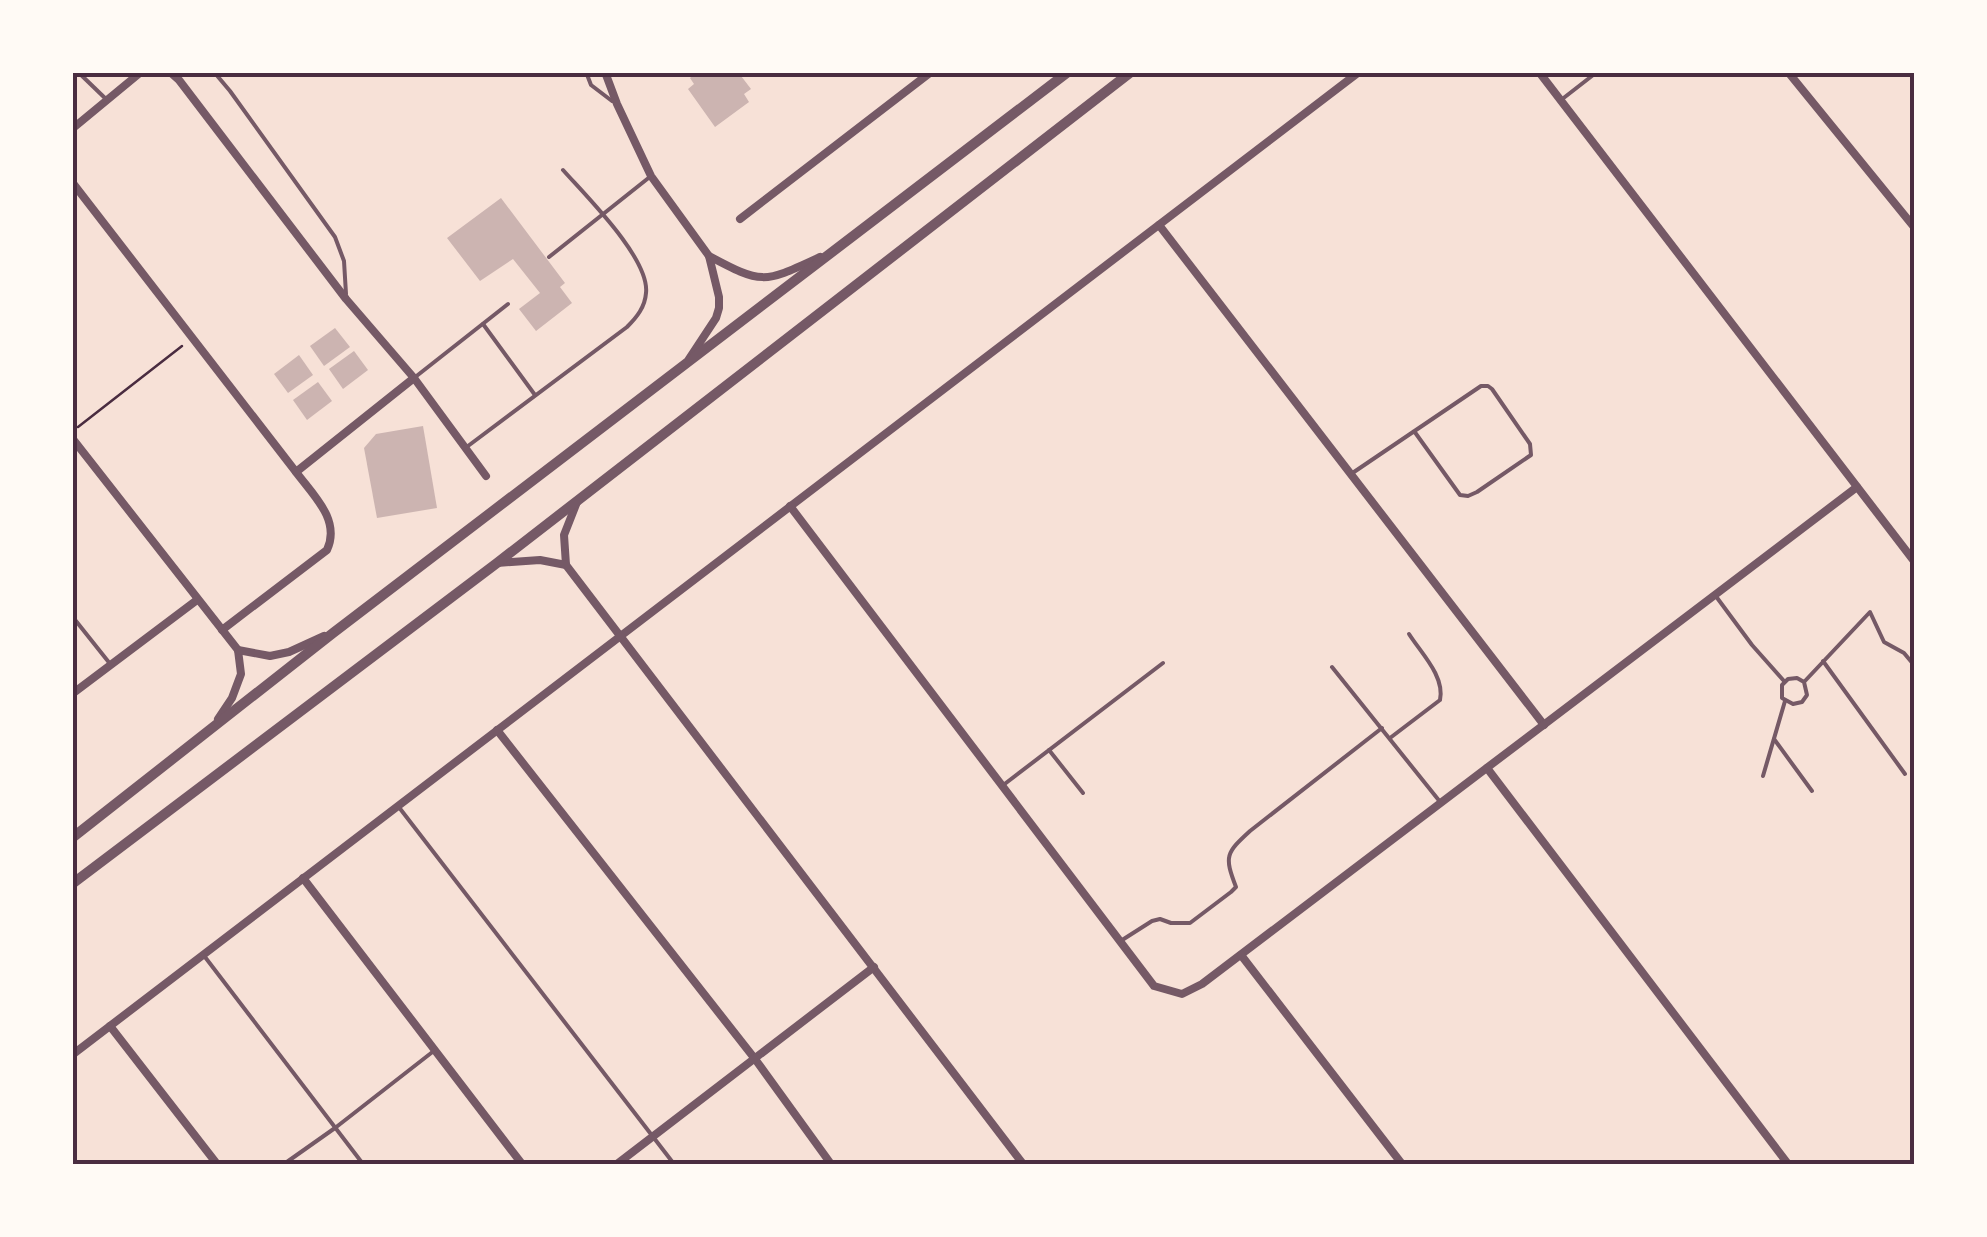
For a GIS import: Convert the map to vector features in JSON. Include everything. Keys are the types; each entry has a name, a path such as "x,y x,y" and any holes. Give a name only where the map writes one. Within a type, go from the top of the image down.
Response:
{"street":[{"path":"72,129 141,72"},
{"path":"170,72 346,298 414,378 486,476"},
{"path":"605,72 651,176 709,256 719,308 686,363"},
{"path":"740,219 931,72"},
{"path":"72,838 332,633 1068,72"},
{"path":"72,884 497,562 1131,72"},
{"path":"72,1054 1359,72"},
{"path":"1539,72 1914,561"},
{"path":"1788,72 1914,227"},
{"path":"72,182 330,518 332,540 328,550 222,630"},
{"path":"1160,225 1544,725"},
{"path":"709,256 743,274 766,278 828,254"},
{"path":"296,472 414,378"},
{"path":"72,435 238,650 242,674 213,727"},
{"path":"790,506 1154,986 1182,994 1241,955 1858,487"},
{"path":"579,498 564,535 566,565 1023,1164"},
{"path":"497,562 540,560 566,565"},
{"path":"72,694 196,600"},
{"path":"238,650 270,656 332,633"},
{"path":"497,730 754,1059 831,1164"},
{"path":"1487,768 1788,1164"},
{"path":"303,878 522,1164"},
{"path":"1241,955 1401,1164"},
{"path":"617,1164 874,967"},
{"path":"110,1026 218,1164"}],"lane":[{"path":"78,72 107,100"},
{"path":"214,72 335,237 344,261 346,298"},
{"path":"586,72 591,85 616,104"},
{"path":"1561,100 1597,72"},
{"path":"465,448 627,327 643,306 646,293 642,267 563,170"},
{"path":"549,257 651,176"},
{"path":"414,378 508,304"},
{"path":"483,324 536,395"},
{"path":"1352,474 1414,432 1482,386 1488,386 1530,444 1531,455 1477,492 1460,495 1414,432"},
{"path":"1715,595 1784,682"},
{"path":"1804,682 1870,612 1884,642 1904,653 1914,665"},
{"path":"72,616 111,665"},
{"path":"1390,738 1440,700 1442,691 1435,672 1409,634"},
{"path":"1824,661 1905,774"},
{"path":"1002,786 1164,662"},
{"path":"1332,667 1441,803"},
{"path":"1763,776 1785,701 1781,689 1784,682 1792,678 1804,682"},
{"path":"1785,701 1802,702 1806,695 1804,682"},
{"path":"1119,942 1152,920 1190,923 1231,892 1236,887 1228,854 1234,846 1382,728"},
{"path":"1774,739 1812,791"},
{"path":"1049,750 1084,794"},
{"path":"398,806 674,1164"},
{"path":"203,955 363,1164"},
{"path":"284,1164 435,1050"}],"path":[{"path":"72,435 192,338"}],"building":[{"path":"696,72 738,72 751,89 744,94 749,102 715,127 688,89 694,84 690,78"},
{"path":"501,198 565,283 560,287 572,303 536,331 519,309 540,293 513,259 480,281 447,238"},
{"path":"335,328 350,347 324,366 310,346"},
{"path":"354,351 368,370 343,389 329,369"},
{"path":"299,355 313,375 288,393 274,374"},
{"path":"318,382 332,401 307,420 293,400"},
{"path":"423,426 437,508 377,518 364,448 376,434"}]}
